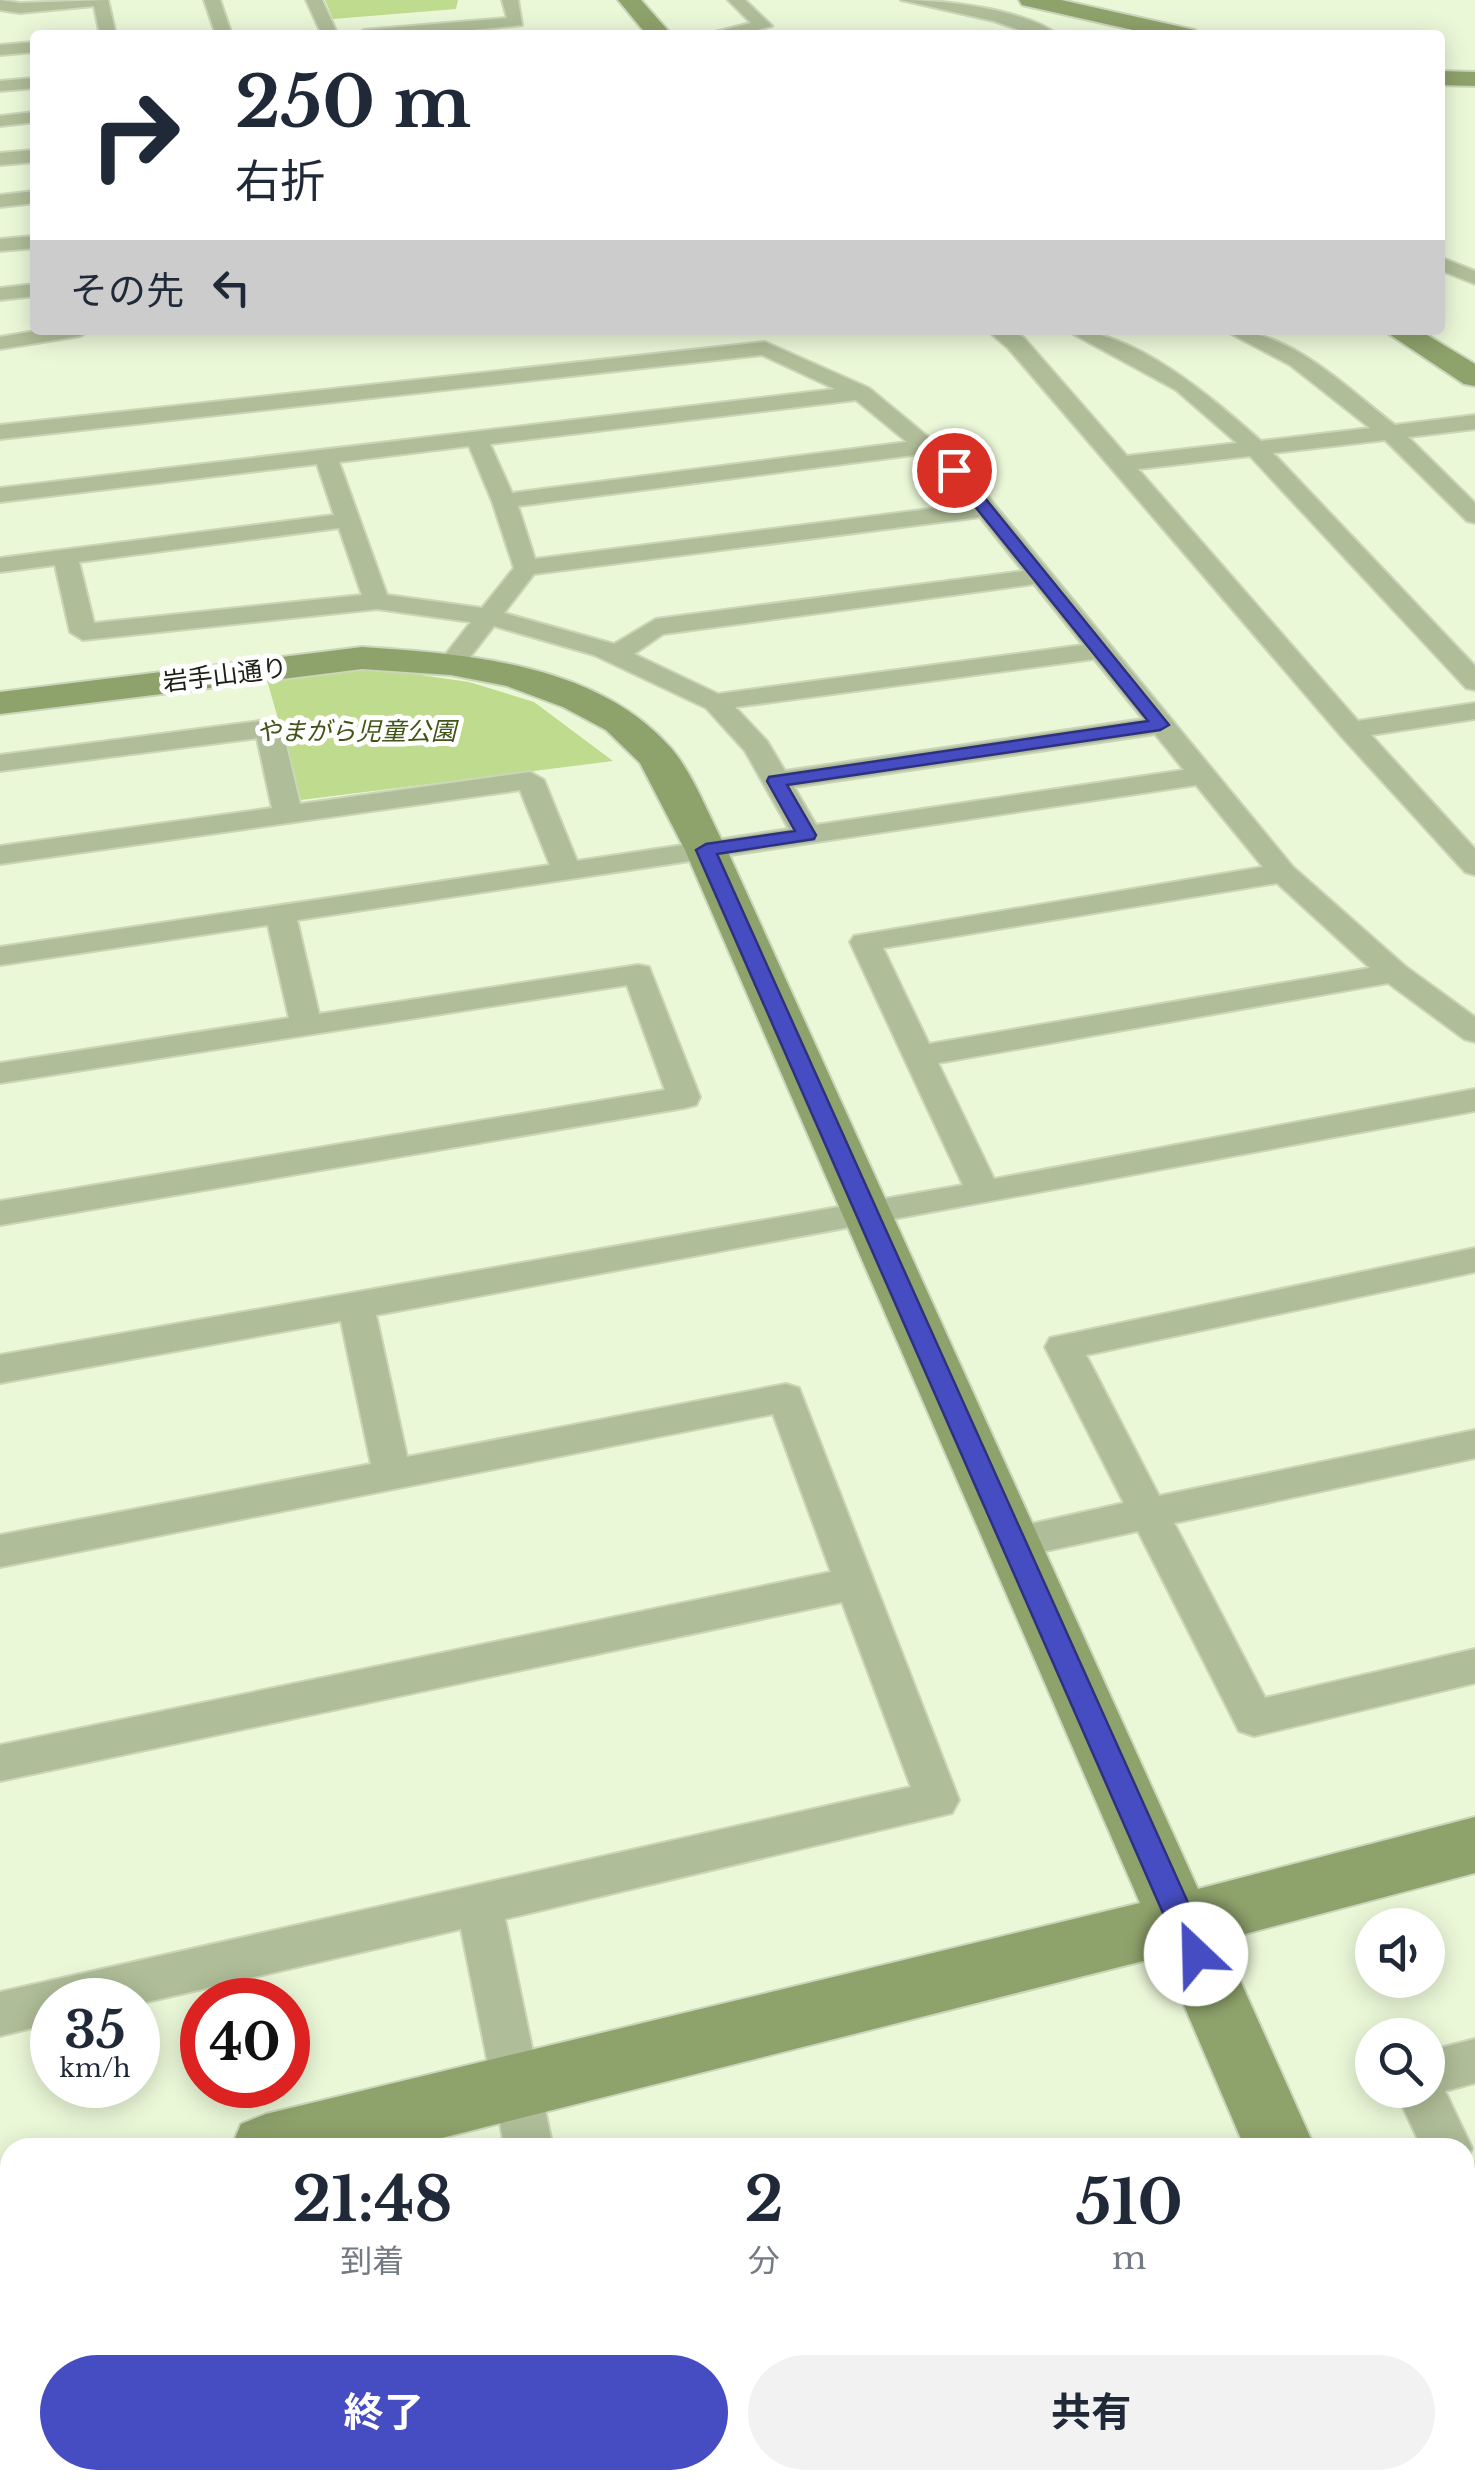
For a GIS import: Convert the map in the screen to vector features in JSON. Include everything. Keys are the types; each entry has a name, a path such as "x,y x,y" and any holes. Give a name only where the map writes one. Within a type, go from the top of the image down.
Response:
{"street":[{"path":"212,0 217,30"},
{"path":"314,0 328,30"},
{"path":"422,30 516,22 510,0"},
{"path":"629,0 656,30"},
{"path":"736,0 764,26 740,30"},
{"path":"909,0 998,17 1036,30"},
{"path":"1030,0 1165,30"},
{"path":"0,5 20,8 101,2 107,30"},
{"path":"0,50 30,47"},
{"path":"1445,78 1475,79"},
{"path":"0,86 30,83"},
{"path":"0,120 30,118"},
{"path":"0,160 30,157"},
{"path":"0,201 30,198"},
{"path":"0,245 30,242"},
{"path":"1445,265 1475,278"},
{"path":"0,294 30,291"},
{"path":"0,343 49,335"},
{"path":"1028,335 1057,340 1184,385 1256,448 1475,682"},
{"path":"1246,335 1298,360 1392,433 1475,516"},
{"path":"1406,335 1475,377"},
{"path":"1057,340 1122,464 1351,730 1475,866"},
{"path":"0,432 765,348 861,393 954,470 1282,873 1394,974 1475,1032"},
{"path":"0,496 861,393"},
{"path":"1122,464 1475,422"},
{"path":"477,439 504,501 526,568"},
{"path":"504,501 924,447"},
{"path":"326,457 376,602"},
{"path":"451,664 526,568 985,509"},
{"path":"0,565 348,520"},
{"path":"66,557 83,632 376,602 486,616 615,655 714,702 756,747 807,835"},
{"path":"615,655 656,627 1040,576"},
{"path":"714,702 1100,650"},
{"name":"岩手山通り","path":"0,703 362,658 451,664 517,677 576,699 620,722 657,757 706,850 870,1214 1276,2138"},
{"path":"1351,730 1475,711"},
{"path":"776,781 1160,725"},
{"path":"0,763 268,728 288,814"},
{"path":"0,956 1200,776"},
{"path":"0,854 530,780 567,871"},
{"path":"983,1192 865,942 1282,873"},
{"path":"281,914 306,1026"},
{"path":"0,1073 638,974 684,1097 0,1213"},
{"path":"919,1056 1394,974"},
{"path":"0,1370 870,1214 1475,1100"},
{"path":"1475,1260 1063,1347 1254,1718 1475,1666"},
{"path":"356,1306 392,1475"},
{"path":"0,1551 786,1398 937,1800 159,1978"},
{"path":"1014,1542 1475,1444"},
{"path":"0,1762 856,1583"},
{"path":"349,2138 522,2117 1182,1922 1475,1845"},
{"path":"478,1905 522,2117"},
{"path":"0,2014 30,2007"},
{"path":"1445,2068 1475,2060"},
{"path":"1428,2108 1443,2138"}],"green space":[{"path":"325,0 458,0 456,9 333,19"},
{"name":"やまがら児童公園","path":"372,668 469,682 534,702 613,761 301,800 267,680"}],"route":[{"path":"954,470 1160,725 776,781 807,835 706,850 1196,1954"}]}
